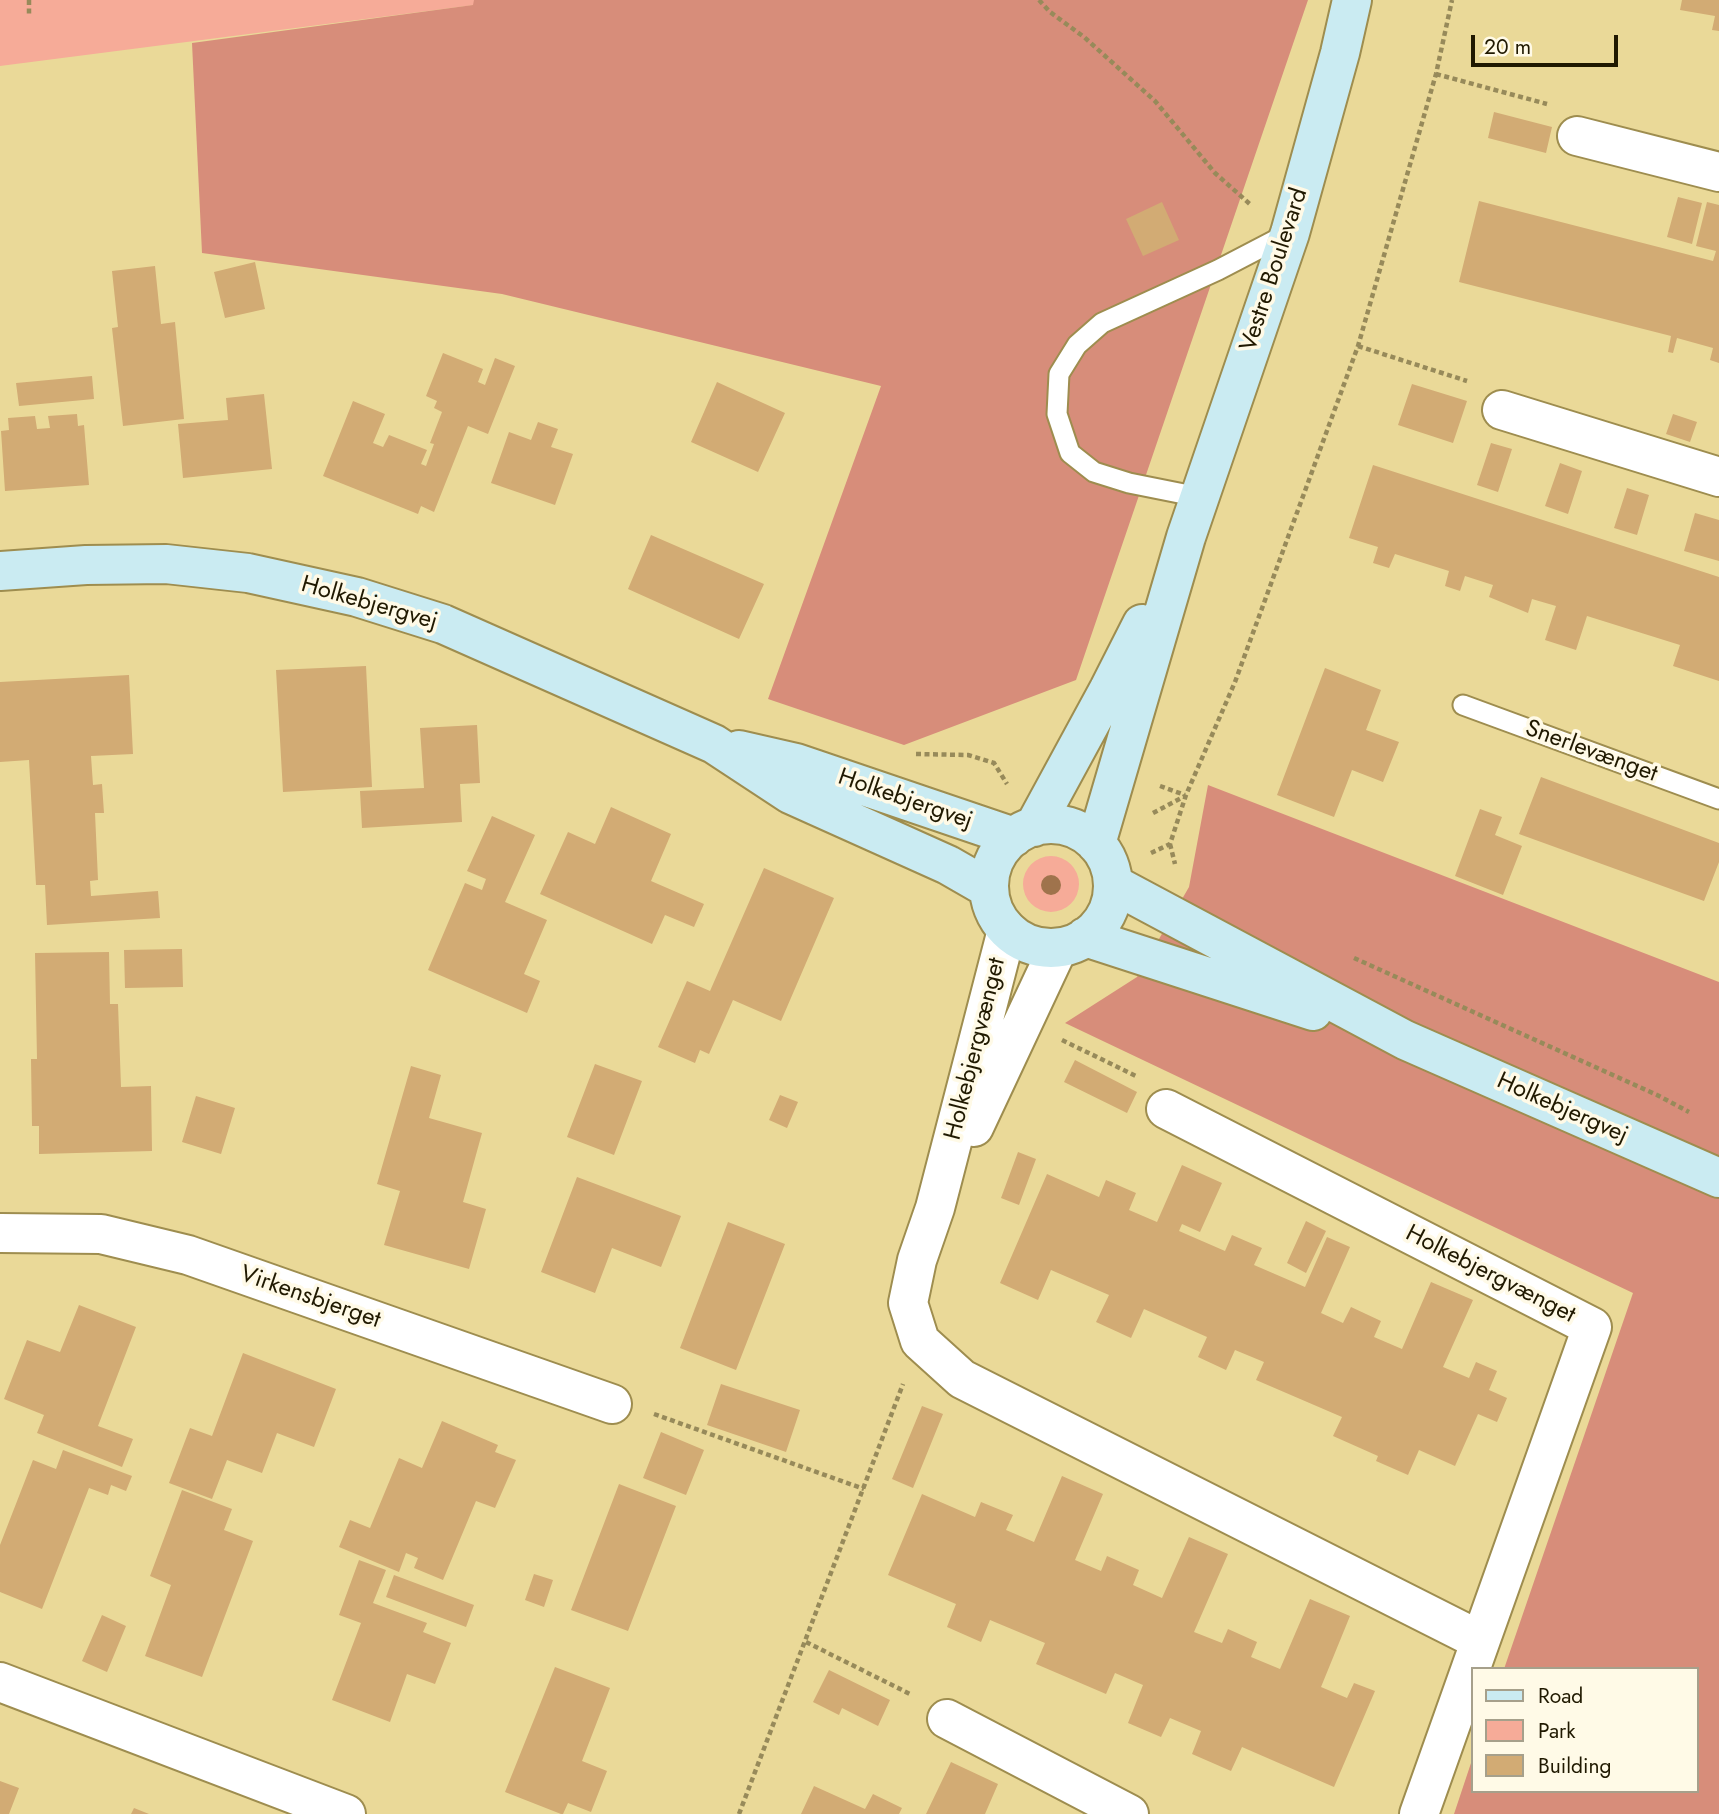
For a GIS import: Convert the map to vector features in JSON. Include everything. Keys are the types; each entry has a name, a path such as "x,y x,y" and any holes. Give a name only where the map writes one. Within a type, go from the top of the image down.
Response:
{"street":[{"name":"Vestre Boulevard","path":"1107,866 1185,537 1290,233 1352,0"},
{"path":"1577,136 1719,172"},
{"path":"1502,410 1719,477"},
{"name":"Vestre Boulevard","path":"1024,832 1109,689 1185,537"},
{"name":"Holkebjergvej","path":"0,572 86,565 166,564 248,573 357,597 443,624 714,744 790,794 948,865 988,888"},
{"name":"Holkebjergvej","path":"714,744 796,763 1024,832"},
{"path":"1051,824 1067,826 1083,833 1107,866 1110,905 1101,923 1072,943 1039,947 1022,942 1007,930 995,911 988,888 991,869 999,851 1024,832 1051,824"},
{"name":"Holkebjergvej","path":"1107,866 1405,1040 1719,1178"},
{"name":"Holkebjergvænget","path":"920,1341 908,1303 917,1260 935,1208 1007,930"},
{"name":"Holkebjergvej","path":"1072,943 1405,1040"},
{"name":"Holkebjergvænget","path":"935,1208 1024,1021 1072,943"},
{"name":"Holkebjergvænget","path":"1166,1109 1592,1327 1419,1814"},
{"name":"Virkensbjerget","path":"0,1233 101,1234 188,1255 612,1404"},
{"path":"920,1341 962,1379 1479,1640"},
{"path":"0,1682 345,1814"},
{"path":"947,1719 1129,1814"}],"lane":[{"path":"1199,497 1129,483 1094,472 1070,453 1057,414 1059,374 1077,345 1102,323 1218,270 1290,233"},
{"name":"Snerlevænget","path":"1464,705 1719,799"}],"path":[{"path":"29,0 29,14"},
{"path":"1039,0 1155,101 1244,200 1290,233"},
{"path":"1107,866 1170,844 1186,795 1235,682 1358,346 1436,74 1452,0"},
{"path":"1436,74 1576,111 1577,136"},
{"path":"1358,346 1499,391 1502,410"},
{"path":"1346,955 1657,1095 1691,1114"},
{"path":"1024,1021 1162,1089 1166,1109"},
{"path":"739,1814 920,1341"},
{"path":"612,1404 634,1406 864,1489"},
{"path":"806,1642 936,1707 947,1719"}],"green space":[{"path":"0,0 474,0 474,5 0,66"},
{"path":"1046,856 1056,856 1071,864 1077,873 1077,895 1071,904 1056,912 1046,912 1028,900 1023,889 1023,879 1035,861"}],"shaded area":[{"path":"474,0 1308,0 1076,680 904,745 768,699 881,386 502,294 202,253 192,43 473,5"},
{"path":"1208,785 1719,982 1719,1814 1454,1814 1470,1766 1470,1793 1698,1793 1698,1667 1505,1667 1633,1293 1065,1023 1137,977 1189,887"}],"building":[{"path":"1682,0 1719,0 1719,31 1712,30 1715,16 1680,10"},
{"path":"1494,112 1552,127 1546,153 1488,138"},
{"path":"1678,197 1702,203 1692,244 1667,237"},
{"path":"1479,201 1713,261 1716,251 1696,246 1707,202 1719,205 1719,363 1710,360 1713,348 1677,338 1673,353 1668,352 1671,336 1459,282"},
{"path":"1162,202 1179,240 1143,256 1126,219"},
{"path":"255,262 265,309 225,318 214,272"},
{"path":"155,266 161,324 175,322 184,419 123,426 112,328 118,327 112,271"},
{"path":"443,353 483,369 478,382 485,385 495,358 515,366 488,434 468,426 434,512 421,506 418,514 323,476 353,401 385,414 373,443 383,447 389,435 427,450 421,464 426,466 434,444 430,443 442,412 434,408 437,401 426,396"},
{"path":"92,376 94,399 19,406 16,383"},
{"path":"717,382 785,413 758,472 691,442"},
{"path":"1412,384 1467,401 1453,443 1398,425"},
{"path":"264,394 272,469 183,478 178,424 228,420 226,398"},
{"path":"77,414 78,426 84,425 89,485 5,491 1,431 9,430 8,418 35,416 37,429 50,428 48,416"},
{"path":"1673,414 1697,422 1690,442 1666,434"},
{"path":"538,422 558,429 551,447 573,454 555,505 491,483 509,432 531,440"},
{"path":"1491,443 1512,449 1498,492 1477,485"},
{"path":"1560,463 1582,471 1568,514 1545,506"},
{"path":"1373,465 1719,577 1719,681 1673,666 1680,645 1587,616 1576,650 1545,640 1556,606 1532,599 1528,613 1489,597 1493,585 1465,576 1460,591 1445,586 1449,571 1395,554 1389,568 1373,563 1378,547 1349,538"},
{"path":"1627,488 1649,495 1637,535 1614,528"},
{"path":"1695,513 1719,520 1719,561 1684,551"},
{"path":"651,535 764,584 739,639 628,589"},
{"path":"366,666 372,787 283,792 276,670"},
{"path":"1325,668 1381,690 1366,730 1399,742 1383,782 1352,770 1334,817 1277,795"},
{"path":"129,675 133,754 91,756 93,785 102,784 104,813 95,813 98,880 90,881 91,896 158,891 160,918 47,925 45,885 36,885 29,760 0,762 0,682"},
{"path":"477,725 480,783 460,784 462,822 362,828 360,791 424,788 420,728"},
{"path":"1541,777 1719,843 1719,862 1704,901 1519,834"},
{"path":"611,807 671,834 651,881 704,904 694,927 665,915 652,944 540,894 568,832 595,844"},
{"path":"1480,809 1502,817 1495,835 1522,846 1503,895 1455,876"},
{"path":"492,816 535,835 505,902 547,920 524,974 540,981 527,1013 428,970 465,883 482,890 486,879 467,871"},
{"path":"764,868 834,898 781,1021 733,1000 709,1054 700,1050 695,1063 658,1047 687,981 710,991"},
{"path":"182,949 183,987 125,988 124,950"},
{"path":"109,952 110,1004 118,1004 121,1087 151,1086 152,1151 39,1154 39,1126 32,1126 31,1059 37,1059 35,953"},
{"path":"1075,1060 1137,1092 1127,1113 1064,1082"},
{"path":"595,1064 642,1081 614,1155 567,1137"},
{"path":"411,1066 441,1075 429,1118 482,1133 463,1202 486,1209 469,1269 384,1245 400,1191 377,1184"},
{"path":"780,1095 798,1102 787,1128 769,1120"},
{"path":"196,1096 235,1108 221,1154 182,1142"},
{"path":"1018,1152 1036,1159 1019,1205 1001,1198"},
{"path":"1182,1165 1222,1183 1200,1232 1182,1224 1179,1231 1225,1251 1232,1235 1262,1248 1254,1265 1305,1287 1327,1237 1350,1247 1321,1313 1343,1323 1351,1307 1381,1321 1374,1337 1402,1349 1431,1282 1473,1300 1443,1367 1469,1378 1476,1362 1497,1371 1489,1390 1507,1398 1497,1422 1478,1414 1455,1466 1419,1450 1408,1475 1376,1461 1378,1456 1333,1436 1342,1417 1256,1380 1264,1362 1235,1350 1226,1370 1198,1357 1207,1337 1144,1309 1131,1338 1096,1322 1109,1295 1051,1270 1038,1300 1000,1283 1047,1174 1099,1197 1106,1180 1136,1193 1129,1210 1157,1222"},
{"path":"577,1177 681,1216 661,1267 612,1248 595,1293 541,1272"},
{"path":"1306,1221 1326,1231 1306,1273 1287,1263"},
{"path":"728,1222 785,1244 736,1370 680,1348"},
{"path":"79,1305 136,1327 98,1426 133,1439 122,1467 37,1433 44,1415 4,1399 27,1340 60,1352"},
{"path":"243,1353 336,1389 314,1447 277,1433 262,1473 227,1460 212,1499 169,1483 190,1428 212,1436"},
{"path":"721,1384 800,1410 786,1452 707,1425"},
{"path":"922,1406 943,1414 913,1488 892,1479"},
{"path":"442,1421 498,1445 495,1452 516,1460 495,1508 476,1501 443,1580 414,1568 418,1558 406,1553 399,1572 339,1547 350,1520 370,1528 399,1458 422,1468"},
{"path":"661,1432 704,1450 686,1495 643,1478"},
{"path":"63,1450 132,1476 126,1491 111,1485 108,1495 89,1488 42,1609 0,1592 0,1545 33,1460 56,1469"},
{"path":"1062,1476 1103,1494 1075,1560 1101,1571 1107,1556 1139,1570 1133,1585 1162,1598 1189,1537 1228,1554 1194,1632 1222,1643 1228,1629 1257,1642 1251,1657 1280,1669 1310,1599 1350,1616 1321,1687 1347,1698 1354,1683 1375,1691 1334,1787 1242,1747 1231,1771 1192,1754 1201,1731 1170,1718 1161,1737 1128,1723 1143,1685 1115,1673 1106,1694 1036,1664 1045,1643 990,1620 981,1642 947,1627 956,1604 888,1575 922,1494 975,1517 981,1502 1013,1515 1006,1530 1034,1542"},
{"path":"619,1484 676,1506 628,1631 571,1610"},
{"path":"182,1490 232,1509 224,1530 253,1541 202,1677 145,1656 171,1585 150,1576"},
{"path":"359,1560 386,1570 373,1603 427,1623 423,1632 451,1643 435,1684 407,1674 390,1722 332,1700 361,1623 339,1615"},
{"path":"534,1574 553,1580 544,1607 525,1600"},
{"path":"394,1575 474,1605 466,1627 386,1597"},
{"path":"102,1615 126,1626 107,1672 82,1661"},
{"path":"555,1667 610,1688 582,1761 607,1771 591,1812 568,1803 561,1814 505,1792"},
{"path":"829,1670 890,1700 878,1726 842,1708 839,1715 813,1702"},
{"path":"951,1762 998,1784 985,1814 926,1814"},
{"path":"0,1781 19,1788 9,1814 0,1814"},
{"path":"814,1786 865,1809 873,1794 902,1808 899,1814 801,1814"},
{"path":"134,1808 149,1814 131,1814"}]}
